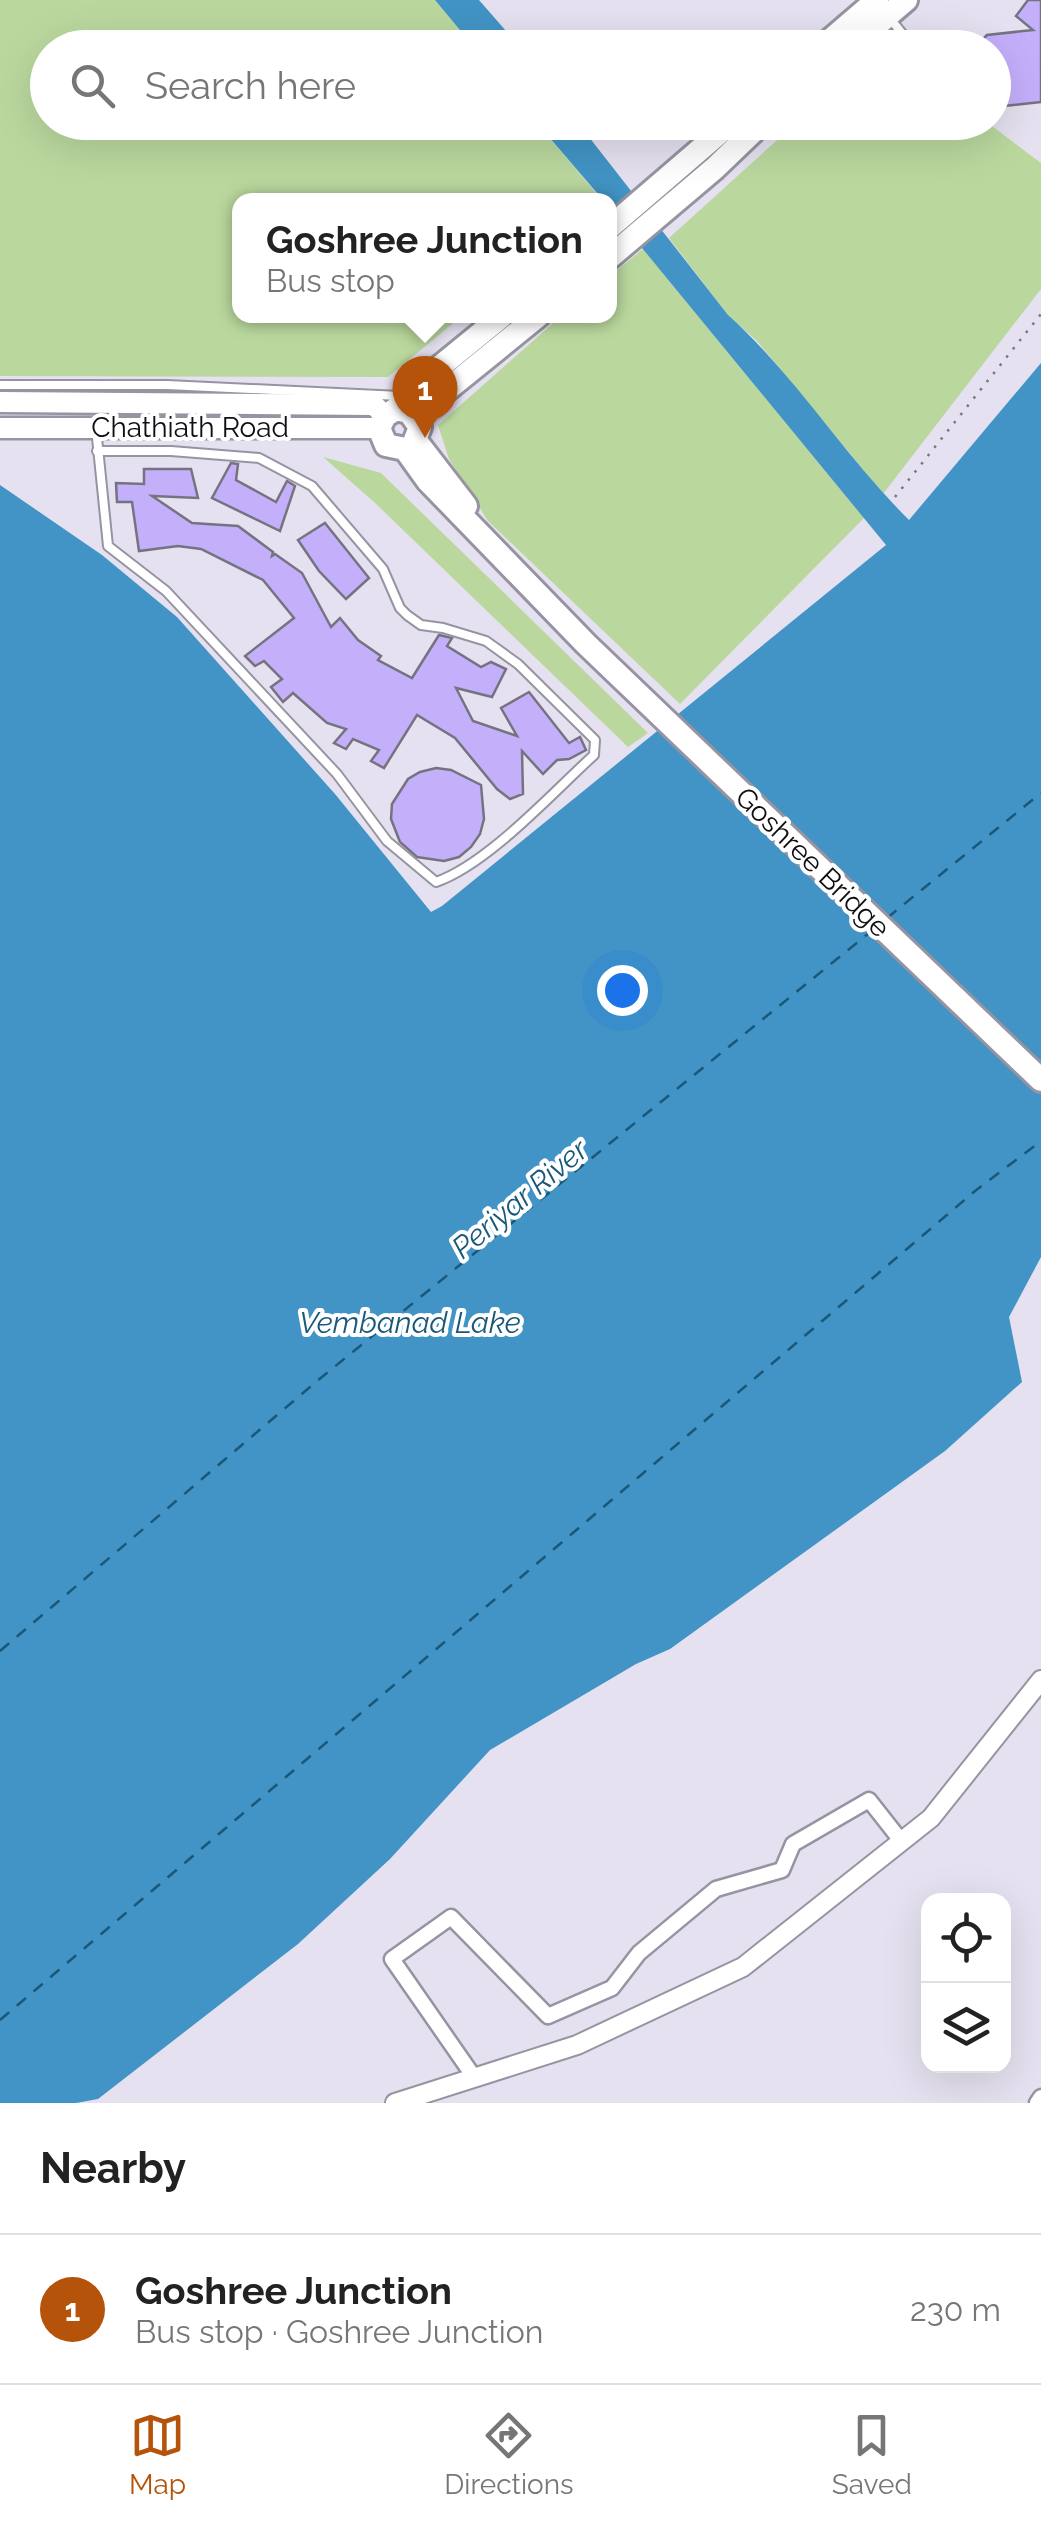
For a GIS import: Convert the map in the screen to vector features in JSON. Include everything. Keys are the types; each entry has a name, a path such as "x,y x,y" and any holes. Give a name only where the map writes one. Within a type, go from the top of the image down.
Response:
{"main road":[{"path":"848,30 882,8 906,0"},
{"path":"864,30 882,8"},
{"path":"617,241 715,140"},
{"path":"651,208 740,140"},
{"path":"494,323 388,411 386,445 413,437 432,402 529,323"},
{"name":"Chathiath Road","path":"0,402 388,411"},
{"path":"388,411 409,412 413,437"},
{"name":"Chathiath Road","path":"0,428 388,411"},
{"name":"Goshree Bridge","path":"413,437 428,482 495,551 586,644 1041,1080"}],"street":[{"path":"394,2103 576,2045 743,1967 931,1818 1041,1680"},
{"path":"474,2077 392,1959 451,1917 548,2016 612,1988 639,1953 716,1889 782,1870 793,1844 869,1800 902,1842"}],"lane":[{"path":"882,8 900,30"},
{"path":"0,385 167,385 388,411"},
{"path":"96,426 97,451 108,546 166,591 338,774 387,841 436,882 456,875 594,755 595,740 518,664 486,641 421,625 407,616 382,569 312,486 259,458 170,451 97,451"}],"path":[{"path":"896,497 1041,314"}],"green space":[{"path":"0,0 435,0 460,30 30,30 30,140 551,140 596,193 232,193 232,323 454,323 388,377 0,376"},
{"path":"777,140 1011,140 1041,163 1041,289 883,494 757,341 728,315 669,238"},
{"path":"643,249 864,518 680,704 488,521 449,459 438,425 553,323 617,323 617,270"},
{"path":"323,457 381,473 648,733 628,747"}],"water":[{"path":"435,0 479,0 505,30 460,30"},
{"name":"Vembanad Lake","path":"552,140 591,140 728,315 776,364 909,520 1041,363 1041,1257 1009,1317 1022,1382 945,1451 670,1649 636,1664 490,1750 390,1859 298,1944 98,2099 76,2103 0,2103 0,485 102,555 177,617 335,794 431,912 886,545 617,218 617,193 597,193"}],"building":[{"path":"1028,0 1041,0 1041,102 1011,105 1011,32 1033,30 1016,16"},
{"path":"231,463 238,464 236,480 276,502 287,481 295,486 280,531 212,498"},
{"path":"144,469 191,469 198,498 152,496 192,523 238,526 273,552 272,556 275,554 302,573 331,627 340,618 358,640 381,656 378,660 412,678 439,635 452,638 447,646 481,667 491,662 506,669 492,697 456,688 473,721 517,736 501,708 529,692 569,743 580,737 586,750 557,760 543,774 522,751 523,794 510,799 455,738 417,715 384,768 371,761 379,750 353,739 346,749 334,743 346,729 327,723 293,693 283,702 271,687 282,679 264,661 255,666 245,656 294,618 263,580 201,549 178,546 139,551 132,502 117,502 116,483 144,484"},
{"path":"325,523 369,578 346,599 319,571 298,540"},
{"path":"436,768 451,770 481,785 484,819 471,847 459,857 444,861 417,857 400,842 391,819 392,804 408,779"}],"ferry route":[{"path":"887,918 1041,793"},
{"path":"0,1651 317,1381 869,933"},
{"path":"0,2020 975,1191 1041,1141"}],"place":[{"name":"Goshree Junction","path":"425,438"}],"water label":[{"name":"Periyar River","path":"520,1199"}]}
